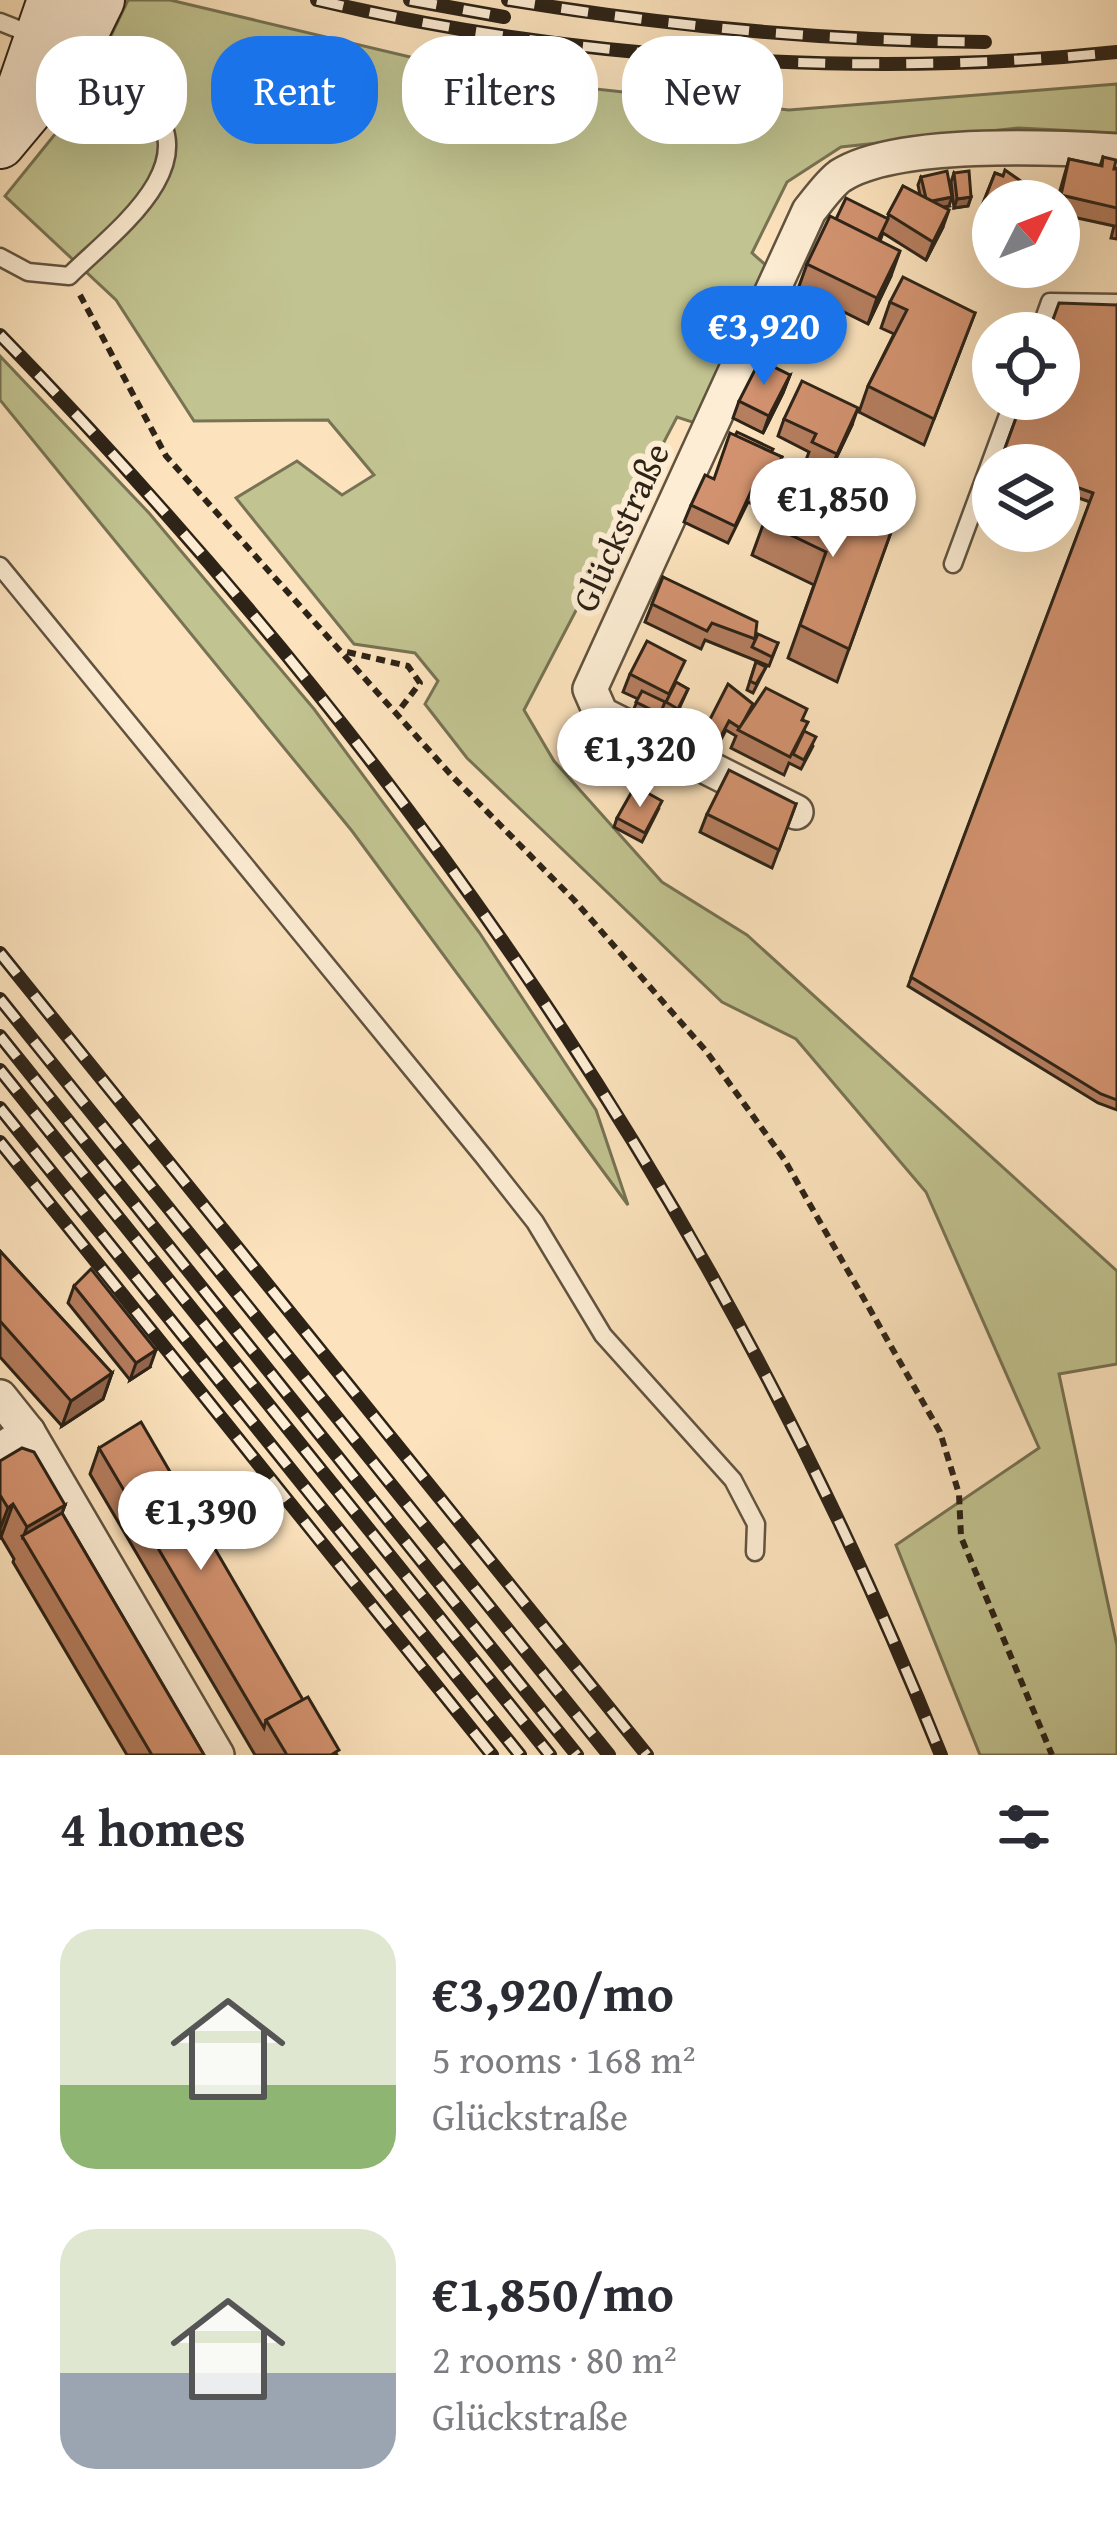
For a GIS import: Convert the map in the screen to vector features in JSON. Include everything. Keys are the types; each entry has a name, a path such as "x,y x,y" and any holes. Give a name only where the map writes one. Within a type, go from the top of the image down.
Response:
{"main road":[{"path":"3,141 40,29 100,0"}],"street":[{"name":"Glückstraße","path":"796,812 601,714 590,689 809,211 839,177 875,162 1016,146 1117,151"},
{"path":"0,1397 14,1441 217,1755"}],"lane":[{"path":"0,257 28,272 69,276 153,190 167,162 166,131 148,103 40,29"},
{"path":"1046,312 1050,302 1117,303"},
{"path":"953,564 1006,420"},
{"path":"0,566 535,1222 603,1335 733,1480 756,1524 755,1552"}],"path":[{"path":"69,276 166,456 574,900 706,1051 784,1159 940,1432 958,1494 961,1537 1052,1755"},
{"path":"343,652 408,666 420,683 398,713"}],"green space":[{"path":"128,0 170,0 322,36 211,36 211,144 378,144 378,49 402,55 402,144 598,144 598,89 622,92 622,144 783,144 783,109 1117,84 1117,133 1019,128 841,147 787,182 752,253 768,267 695,423 677,417 524,710 554,761 662,882 747,935 1117,1271 1117,1364 1059,1374 1117,1646 1117,1755 980,1755 896,1545 1039,1448 926,1192 796,1039 722,1002 467,758 425,704 438,681 415,653 354,644 236,498 297,461 342,495 374,475 328,420 194,421 116,300 5,196 47,144 187,144 187,36 111,36"},
{"path":"0,356 149,513 314,709 479,932 596,1110 628,1205 352,831 0,400"}],"building":[{"path":"1103,157 1116,160 1117,208 1080,199 1080,180 1064,180 1069,159 1102,166"},
{"path":"1005,170 1019,180 992,180 995,173 1003,176"},
{"path":"947,171 952,197 926,198 921,177"},
{"path":"969,171 971,197 957,199 954,173"},
{"path":"903,186 949,210 933,242 888,214"},
{"path":"846,198 888,219 878,240 836,219"},
{"path":"830,216 900,251 877,298 807,264"},
{"path":"903,277 973,312 934,419 868,386 907,310 890,302"},
{"path":"1059,303 1117,305 1117,1100 911,977 1071,552 1080,552 1080,528 1093,493 1080,488 1080,444 1006,444 1015,420 1080,420 1080,312 1056,312"},
{"path":"760,360 790,375 769,416 739,401"},
{"path":"802,381 858,408 837,454 812,442 816,434 784,419"},
{"path":"737,432 773,449 735,436"},
{"path":"730,433 782,457 766,490 754,485 735,526 691,505 705,475 714,479"},
{"path":"783,483 891,532 849,649 800,625 826,552 764,522"},
{"path":"663,577 757,622 755,639 712,623 707,631 652,604"},
{"path":"758,634 778,643 772,657 752,647"},
{"path":"647,641 685,661 669,694 630,674"},
{"path":"756,662 766,667 756,684 750,681"},
{"path":"676,682 688,689 678,709 666,702"},
{"path":"728,684 753,704 740,728 729,721 717,744 702,735"},
{"path":"766,688 807,709 802,720 808,722 790,757 738,730"},
{"path":"642,691 665,702 660,714 636,702"},
{"path":"804,731 816,737 804,760 793,754"},
{"path":"729,770 796,804 779,850 707,814"},
{"path":"635,786 662,801 645,833 617,818"},
{"path":"0,1251 112,1373 71,1401 0,1321"},
{"path":"91,1269 156,1350 136,1363 74,1286"},
{"path":"141,1422 303,1700 266,1720 264,1728 99,1448"},
{"path":"22,1448 34,1452 65,1505 27,1527 13,1504 8,1508 0,1495 0,1461"},
{"path":"62,1513 204,1755 152,1755 22,1536"},
{"path":"308,1697 339,1750 331,1755 287,1755 266,1720"}],"railway":[{"path":"317,0 510,37 715,58 920,64 1117,52"},
{"path":"410,0 504,17"},
{"path":"508,0 746,30 985,42"},
{"path":"0,335 148,494 288,657 419,825 541,998 655,1177 760,1363 855,1555 941,1755"},
{"path":"0,953 647,1755"},
{"path":"0,999 609,1755"},
{"path":"0,1036 577,1755"},
{"path":"0,1070 550,1755"},
{"path":"0,1108 520,1755"},
{"path":"0,1142 492,1755"}]}
